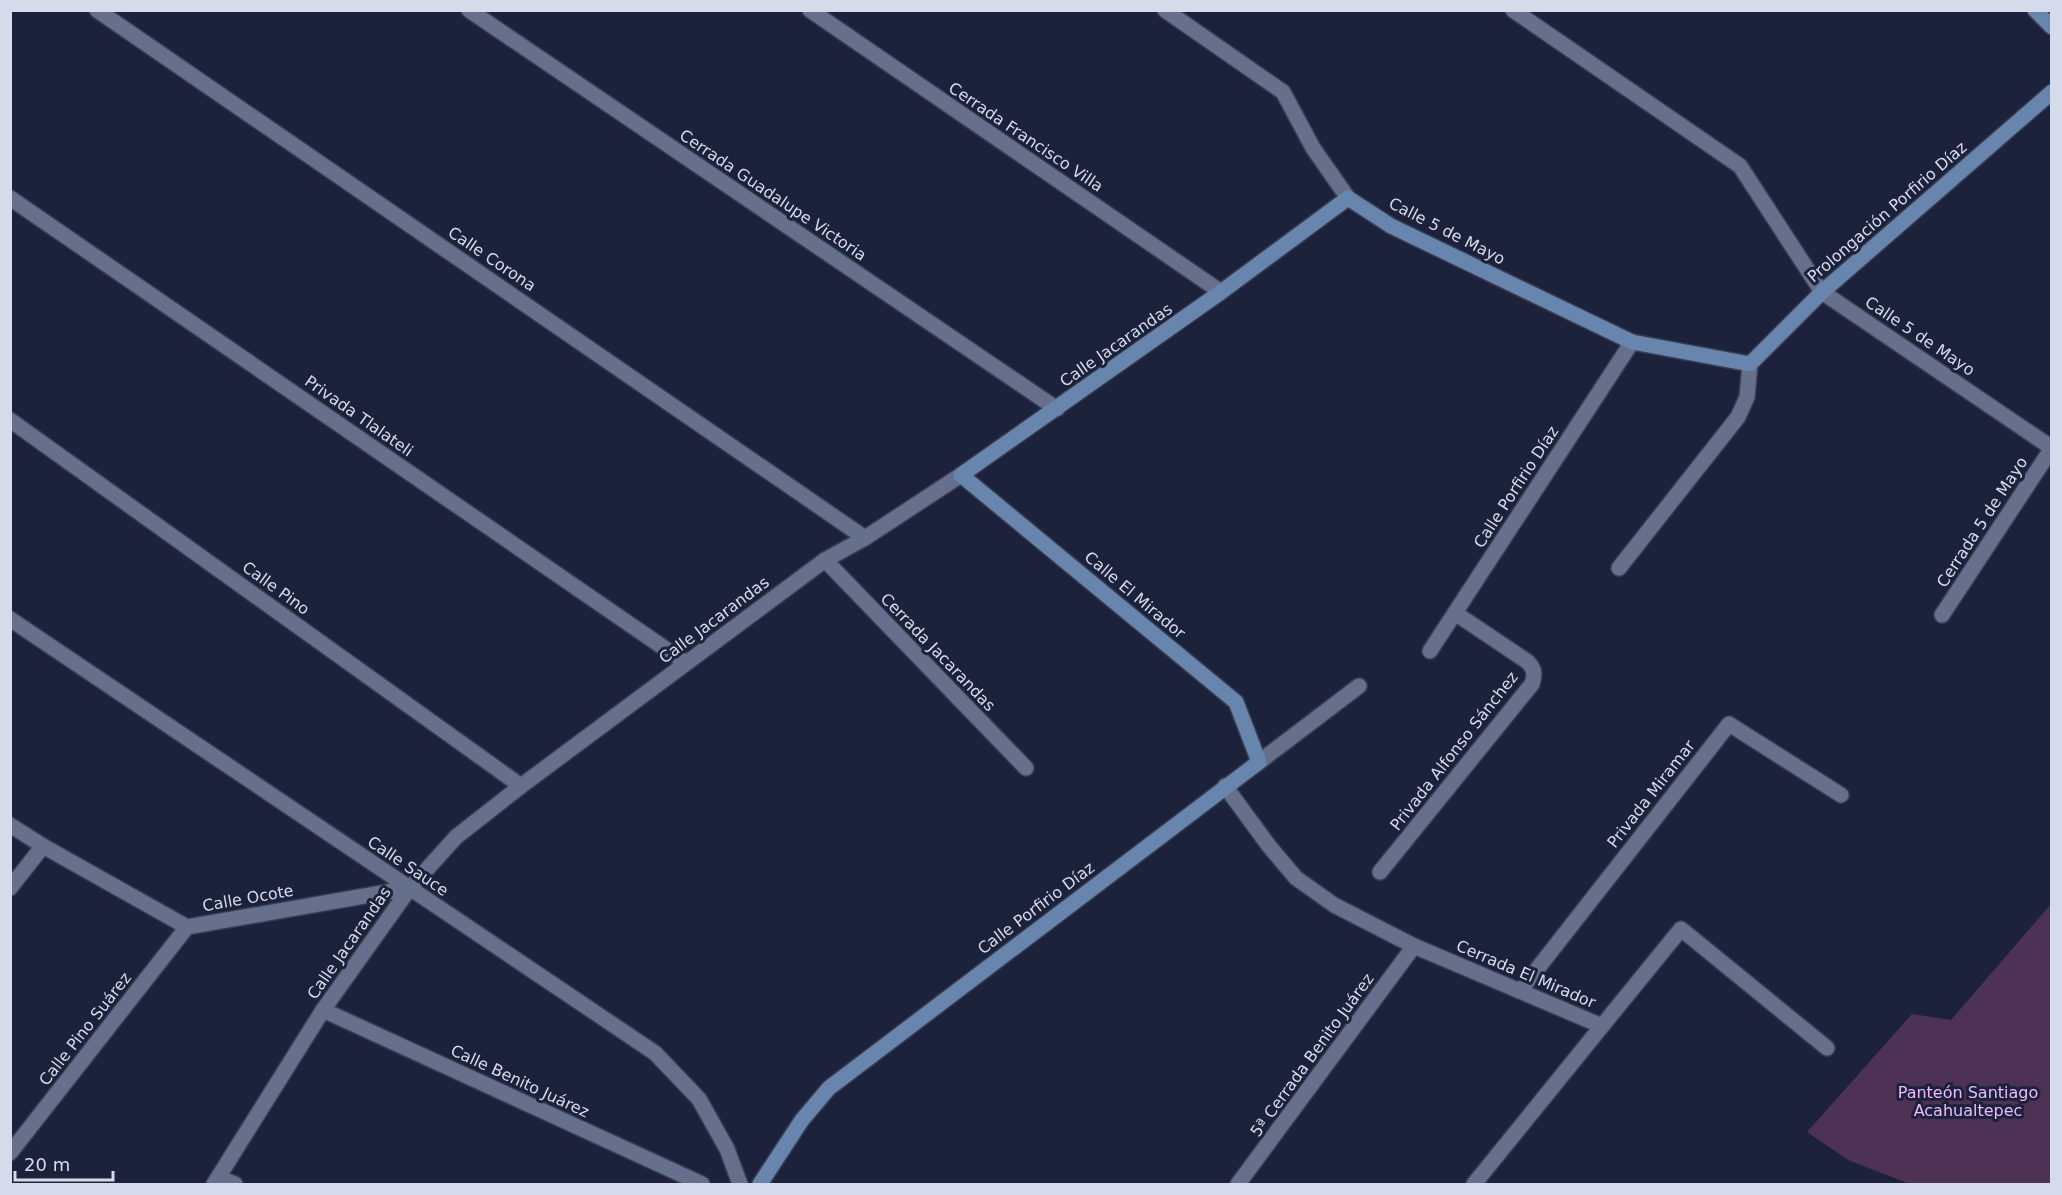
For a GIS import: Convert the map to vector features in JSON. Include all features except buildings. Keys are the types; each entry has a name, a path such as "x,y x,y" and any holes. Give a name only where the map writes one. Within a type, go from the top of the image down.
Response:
{"street":[{"name":"Calle Corona","path":"98,10 865,538"},
{"name":"Cerrada Guadalupe Victoria","path":"469,10 1057,409"},
{"name":"Cerrada Francisco Villa","path":"810,10 1221,292"},
{"name":"Calle 5 de Mayo","path":"1165,10 1283,92 1313,148 1348,198 1391,226 1632,342 1750,364"},
{"name":"Calle 5 de Mayo","path":"1513,10 1740,166 1822,292 2052,448"},
{"path":"2035,10 2052,27"},
{"name":"Prolongación Porfirio Díaz","path":"1750,364 1822,292 2052,92"},
{"name":"Privada Tlalateli","path":"10,198 686,663"},
{"name":"Calle Jacarandas","path":"217,1181 323,1010 410,888 456,837 825,560 865,538 1057,409 1348,198"},
{"name":"Calle Porfirio Díaz","path":"1430,651 1632,342"},
{"path":"1619,568 1738,417 1747,397 1750,364"},
{"name":"Calle Pino","path":"10,420 521,786"},
{"name":"Cerrada 5 de Mayo","path":"1942,615 2052,448"},
{"name":"Calle El Mirador","path":"961,475 1236,702 1259,762"},
{"name":"Cerrada Jacarandas","path":"825,560 1026,768"},
{"name":"Privada Alfonso Sánchez","path":"1380,873 1532,684 1534,668 1528,662 1455,613"},
{"name":"Calle Sauce","path":"10,619 655,1053 699,1099 727,1149 740,1185"},
{"name":"Calle Porfirio Díaz","path":"760,1185 802,1120 830,1088 1359,686"},
{"name":"Privada Miramar","path":"1520,991 1729,724 1841,795"},
{"name":"Cerrada El Mirador","path":"1225,786 1269,846 1296,878 1334,905 1414,946 1602,1026 1681,929 1827,1048"},
{"name":"Calle Ocote","path":"10,825 187,927 410,888"},
{"path":"10,888 43,846"},
{"name":"Calle Pino Suárez","path":"10,1153 187,927"},
{"name":"5ª Cerrada Benito Juárez","path":"1239,1185 1414,946"},
{"name":"Calle Benito Juárez","path":"323,1010 702,1185"},
{"path":"1474,1185 1602,1026"},
{"path":"217,1181 235,1185"}],"green space":[{"name":"Panteón Santiago Acahualtepec","path":"2051,904 2051,1184 1910,1184 1848,1160 1807,1132 1912,1014 1951,1020"}]}
